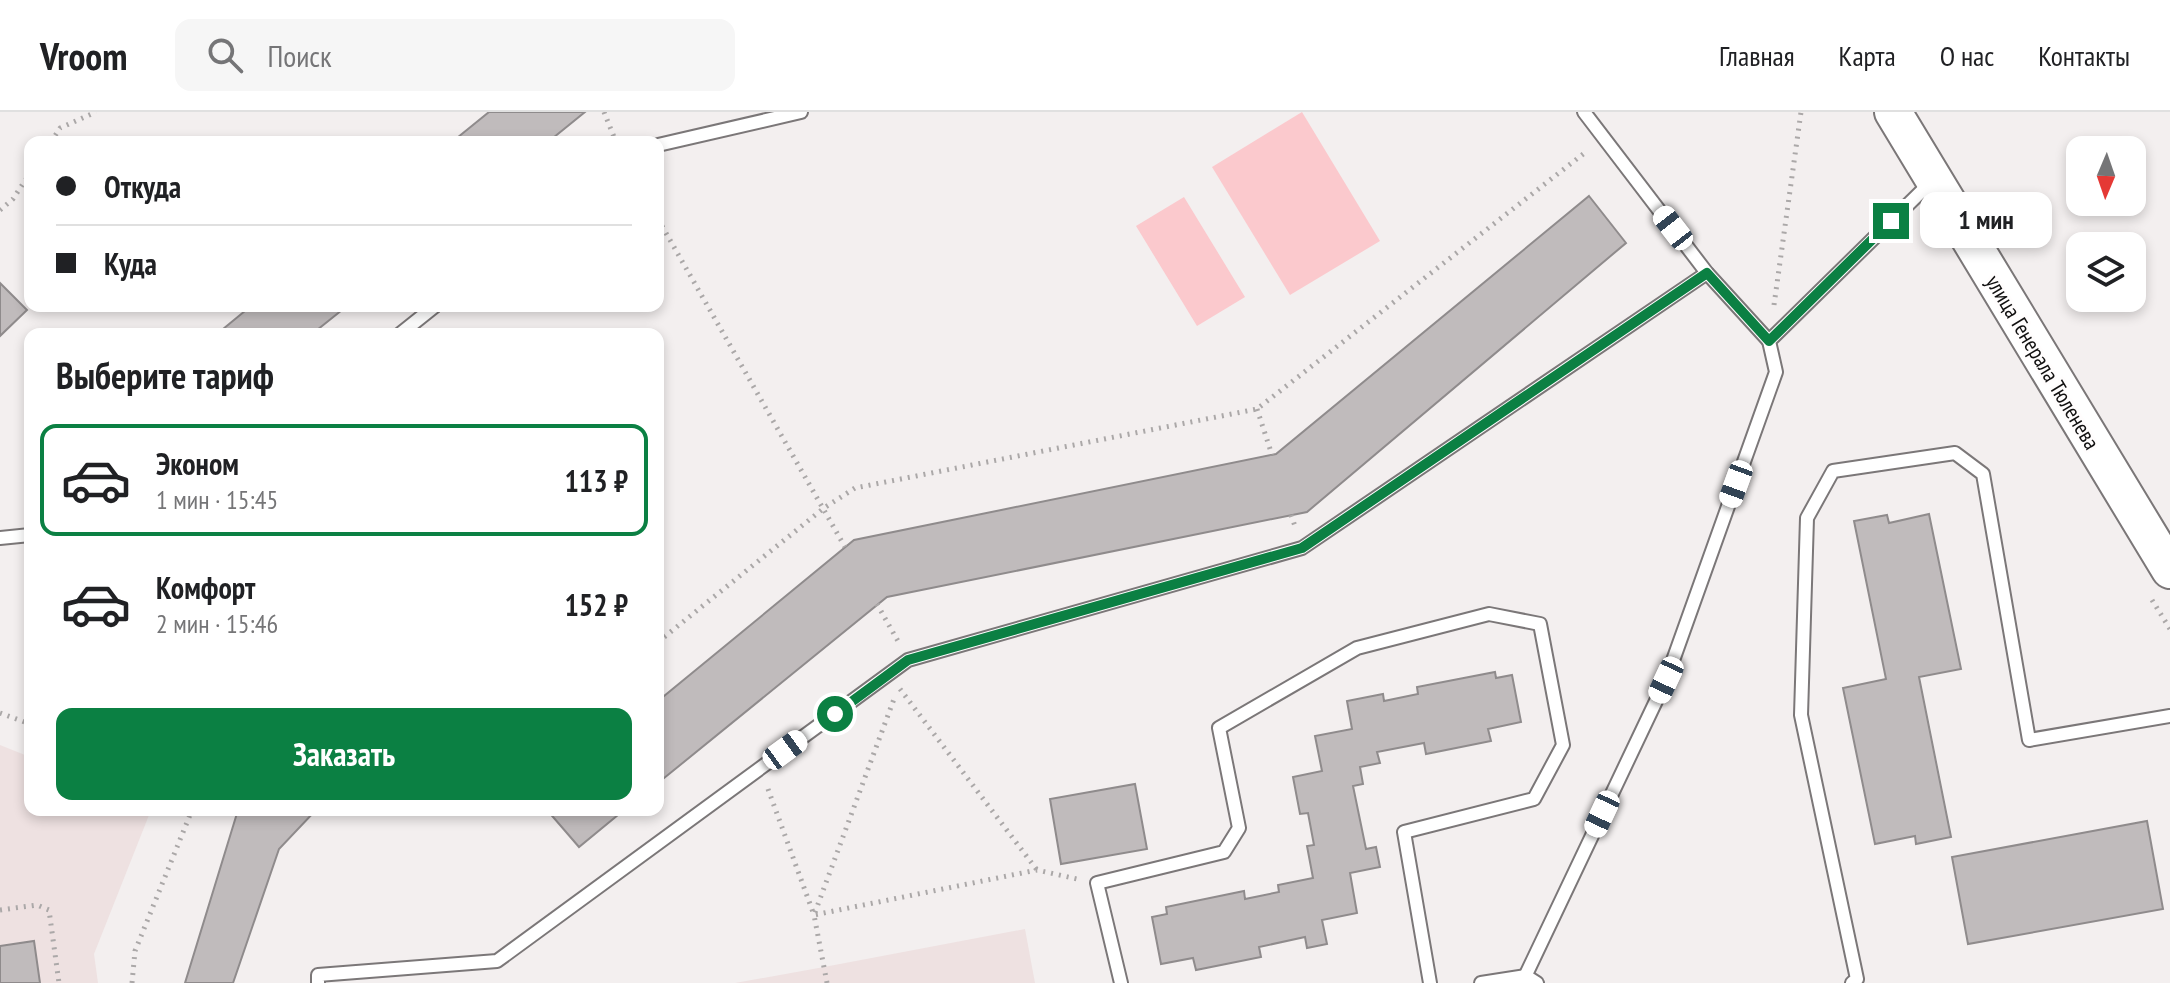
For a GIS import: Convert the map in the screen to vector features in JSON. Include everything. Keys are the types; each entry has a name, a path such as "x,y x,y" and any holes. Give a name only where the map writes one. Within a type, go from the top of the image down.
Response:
{"street":[{"name":"улица Генерала Тюленева","path":"1893,112 2170,570"}],"lane":[{"path":"664,144 801,112"},
{"path":"1481,983 1528,981 1666,680 1776,372 1769,341 1707,273 1584,112"},
{"path":"1769,341 1933,180"},
{"path":"318,983 318,975 497,961 908,660 1302,548 1707,273"},
{"path":"408,328 428,312"},
{"path":"1852,983 1857,979 1801,715 1807,518 1833,471 1955,453 1983,474 2029,740 2170,716"},
{"path":"0,538 24,536"},
{"path":"1121,983 1097,883 1224,852 1239,828 1219,728 1357,648 1489,614 1540,624 1563,745 1534,799 1404,832 1430,983"}],"path":[{"path":"55,136 60,128 96,112"},
{"path":"604,112 614,136"},
{"path":"1769,341 1801,112"},
{"path":"664,637 824,508 855,488 1257,409 1604,138"},
{"path":"0,210 13,199 24,182"},
{"path":"664,229 845,547"},
{"path":"1257,409 1272,455"},
{"path":"877,604 908,660"},
{"path":"814,915 898,687 1037,870"},
{"path":"0,713 24,722"},
{"path":"761,768 814,915 827,983"},
{"path":"132,983 135,951 190,816"},
{"path":"814,915 1037,870 1097,883"},
{"path":"0,910 37,905 47,907 59,983"}],"shaded area":[{"path":"1302,112 1380,241 1290,295 1212,167"},
{"path":"1184,197 1245,297 1197,326 1136,226"},
{"path":"0,745 24,755 24,816 149,816 94,954 98,983 0,983"},
{"path":"1025,929 1035,983 735,983 824,967"}],"building":[{"path":"489,112 585,112 555,136 459,136"},
{"path":"1589,196 1626,243 1307,512 887,597 664,778 664,696 854,540 1276,454"},
{"path":"0,283 24,307 25,312 0,336"},
{"path":"244,312 340,312 320,328 224,328"},
{"path":"1929,514 1961,669 1919,677 1951,837 1916,844 1915,836 1875,844 1843,688 1886,679 1854,521 1887,515 1889,523"},
{"path":"1495,672 1496,678 1512,675 1521,722 1488,729 1491,741 1426,754 1424,743 1377,752 1380,763 1360,767 1363,784 1353,786 1366,849 1376,847 1380,867 1350,873 1357,913 1322,920 1327,944 1307,948 1305,937 1259,947 1261,957 1196,970 1193,958 1161,964 1152,917 1167,914 1166,907 1244,891 1245,899 1279,892 1278,885 1313,878 1307,846 1314,845 1308,813 1300,814 1293,777 1322,771 1315,736 1352,729 1347,701 1383,694 1384,701 1418,694 1417,687"},
{"path":"1135,784 1147,849 1061,864 1050,799"},
{"path":"236,816 310,816 279,849 233,983 185,983"},
{"path":"552,816 617,816 579,847"},
{"path":"2147,821 2163,909 1968,944 1952,857"},
{"path":"34,941 40,983 0,983 0,946"}],"route":[{"path":"835,714 908,660 1302,548 1707,273 1769,341 1891,221"}]}
